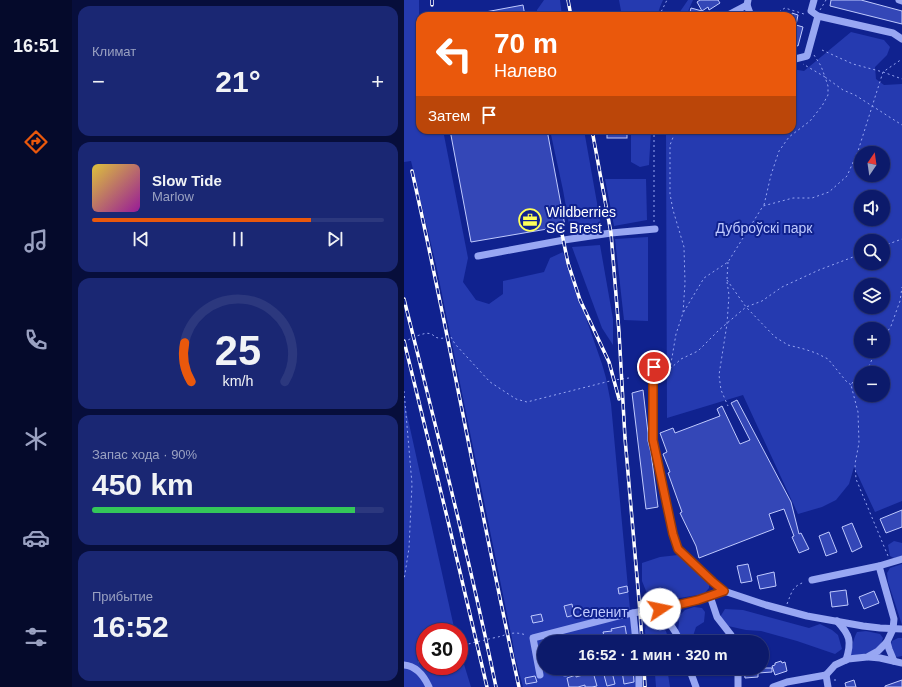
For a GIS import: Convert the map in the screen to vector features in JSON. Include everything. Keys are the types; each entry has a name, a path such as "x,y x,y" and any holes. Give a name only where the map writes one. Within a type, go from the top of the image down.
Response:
{"street":[{"path":"796,58 807,56 810,48 816,13 814,0"},
{"path":"732,12 747,3"},
{"path":"816,13 893,33 902,39"},
{"path":"478,256 564,240 611,233 655,229"},
{"path":"654,367 653,440 673,534 678,549 724,591 766,605 807,616 863,626 902,629"},
{"path":"812,580 879,566 902,559"},
{"path":"867,657 878,652 888,642 893,629 894,619 879,566"},
{"path":"537,659 533,638 633,613 683,604 724,591"},
{"path":"710,596 717,617 731,635"},
{"path":"652,610 667,620 673,627 677,635"},
{"path":"633,613 635,635"},
{"path":"837,621 849,638 849,649 846,660"},
{"path":"888,642 894,661"},
{"path":"774,687 786,682 826,675 835,665 846,660 867,657 880,658 902,663"},
{"path":"894,661 902,659"},
{"path":"404,665 414,667 420,672 425,678 429,687"},
{"path":"639,675 639,687"},
{"path":"692,675 696,687"},
{"path":"738,675 738,687"},
{"path":"826,675 828,687"}],"path":[{"path":"661,12 667,0"},
{"path":"779,12 785,8 809,15 816,13 826,0"},
{"path":"796,132 810,121 822,106 828,95 828,86 821,66 810,48"},
{"path":"822,50 853,64 902,79"},
{"path":"796,59 843,90 855,94 902,125"},
{"path":"763,206 793,198 812,198 818,196 829,192 847,176 858,151 883,72 902,59"},
{"path":"654,134 655,229"},
{"path":"675,134 670,145 670,194 684,247 685,275 683,313"},
{"path":"670,369 676,334 683,313 704,278 728,262 763,206 770,176 779,151 794,134"},
{"path":"890,243 902,239"},
{"path":"653,378 670,369 681,359 698,351 719,330 746,307 762,301 782,287 819,270 854,257"},
{"path":"728,262 727,280 729,295 727,324 719,375 721,390 728,406"},
{"path":"727,280 746,307 776,337 788,346 804,349 828,359 851,385 858,412 859,443 855,464 856,479 890,562"},
{"path":"890,328 900,301 902,287"},
{"path":"404,342 424,333 429,333 436,338 447,336 451,337 490,382 516,399 527,402 614,380 629,378"},
{"path":"851,385 858,374 868,368 873,358"},
{"path":"404,391 412,484 409,548 404,580"},
{"path":"785,610 794,588 798,584 812,580"},
{"path":"468,644 508,633 519,633 533,638"}],"green space":[{"name":"Селенит","path":"404,0 419,0 419,12 416,12 416,134 444,134 468,258 463,282 476,300 489,304 503,294 503,281 544,272 550,258 563,252 602,364 611,404 632,635 537,635 537,675 636,675 637,687 523,687 514,653 436,265 411,161 404,162"},
{"path":"544,0 560,0 562,12 537,12"},
{"path":"619,0 663,0 658,12 621,12"},
{"path":"688,0 693,0 688,12 680,12"},
{"name":"Дуброўскі парк","path":"851,32 884,40 890,47 887,55 875,67 876,79 884,85 902,84 902,501 875,512 854,467 849,484 836,500 822,507 798,514 743,395 667,418 666,134 796,134 796,70 804,71"},
{"path":"551,134 585,134 602,231 571,236"},
{"path":"631,134 651,134 649,165 640,167 631,162"},
{"path":"605,179 646,179 647,220 614,226"},
{"path":"648,237 648,321 624,320 615,239"},
{"path":"600,245 613,319 613,345 602,328 572,247"},
{"path":"404,401 453,623 416,623 416,675 467,675 471,687 404,687"},
{"path":"894,541 902,543 902,556 894,558 890,556 888,545"},
{"path":"678,555 709,583 709,588 704,594 661,601 648,596 642,581 642,563 660,557"},
{"path":"902,564 902,625 888,582 887,573 890,568"},
{"path":"694,607 702,608 705,612 704,622 696,627 693,635 679,635 678,631 678,617 685,610"},
{"path":"725,609 743,610 809,628 820,624 838,635 842,649 835,654 761,631 746,630 728,626 720,617"},
{"path":"654,621 666,631 667,635 645,635 646,623"},
{"path":"866,631 880,634 883,638 881,644 869,652 852,656 850,653 857,632"},
{"path":"902,638 902,656 897,657 892,654 890,647 892,641"},
{"path":"655,675 668,675 670,687 656,687"}],"building":[{"path":"700,0 718,0 720,3 709,10 708,7 702,11 697,2"},
{"path":"831,0 861,0 902,11 902,24 830,6"},
{"path":"523,5 524,12 485,12"},
{"path":"691,8 702,11 702,12 690,12"},
{"path":"796,14 798,15 796,25"},
{"path":"796,25 803,27 798,46 796,45"},
{"path":"451,134 548,134 565,226 471,242"},
{"path":"607,134 627,134 627,138 607,138"},
{"path":"643,390 648,441 658,507 646,509 632,393"},
{"path":"737,400 791,502 799,534 801,533 809,549 799,553 792,537 794,536 784,509 769,514 774,529 699,558 696,546 680,513 682,512 663,454 667,452 660,433 673,428 675,433 720,416 717,409 722,406 740,444 750,440 731,403"},
{"path":"902,510 902,527 886,533 880,519"},
{"path":"852,523 862,547 852,552 842,527"},
{"path":"829,532 837,552 826,556 819,536"},
{"path":"748,564 752,581 741,583 737,566"},
{"path":"774,572 776,586 760,589 757,576"},
{"path":"627,586 628,592 619,594 618,588"},
{"path":"846,590 848,605 832,607 830,592"},
{"path":"874,591 879,603 864,609 859,597"},
{"path":"572,604 574,615 567,617 564,606"},
{"path":"541,614 543,621 533,623 531,616"},
{"path":"625,626 626,635 604,635 603,632 612,631 611,629"},
{"path":"781,661 782,663 785,662 787,671 775,675 772,666"},
{"path":"769,668 772,668 772,672 769,672"},
{"path":"576,675 576,677 583,675 594,675 597,686 585,687 585,685 569,687 567,678"},
{"path":"604,675 613,675 615,684 607,686"},
{"path":"623,675 633,675 634,682 624,684"},
{"path":"745,675 758,675 758,677 745,678"},
{"path":"535,676 537,682 526,684 525,678"},
{"path":"854,680 856,687 846,687 845,683"},
{"path":"902,680 902,687 885,687 885,686"}],"railway":[{"path":"432,0 432,5"},
{"path":"568,0 570,12"},
{"path":"593,134 611,233 619,332 625,438 642,635"},
{"path":"412,171 440,300 519,687"},
{"path":"561,229 568,263 580,300 609,362 619,399"},
{"path":"404,299 440,444 486,638 496,687"},
{"path":"404,341 487,687"},
{"path":"644,675 645,687"}],"place":[{"name":"Wildberries SC Brest","path":"530,220"}],"route":[{"path":"654,367 653,440 673,534 678,549 724,591 698,600 660,609"}]}
